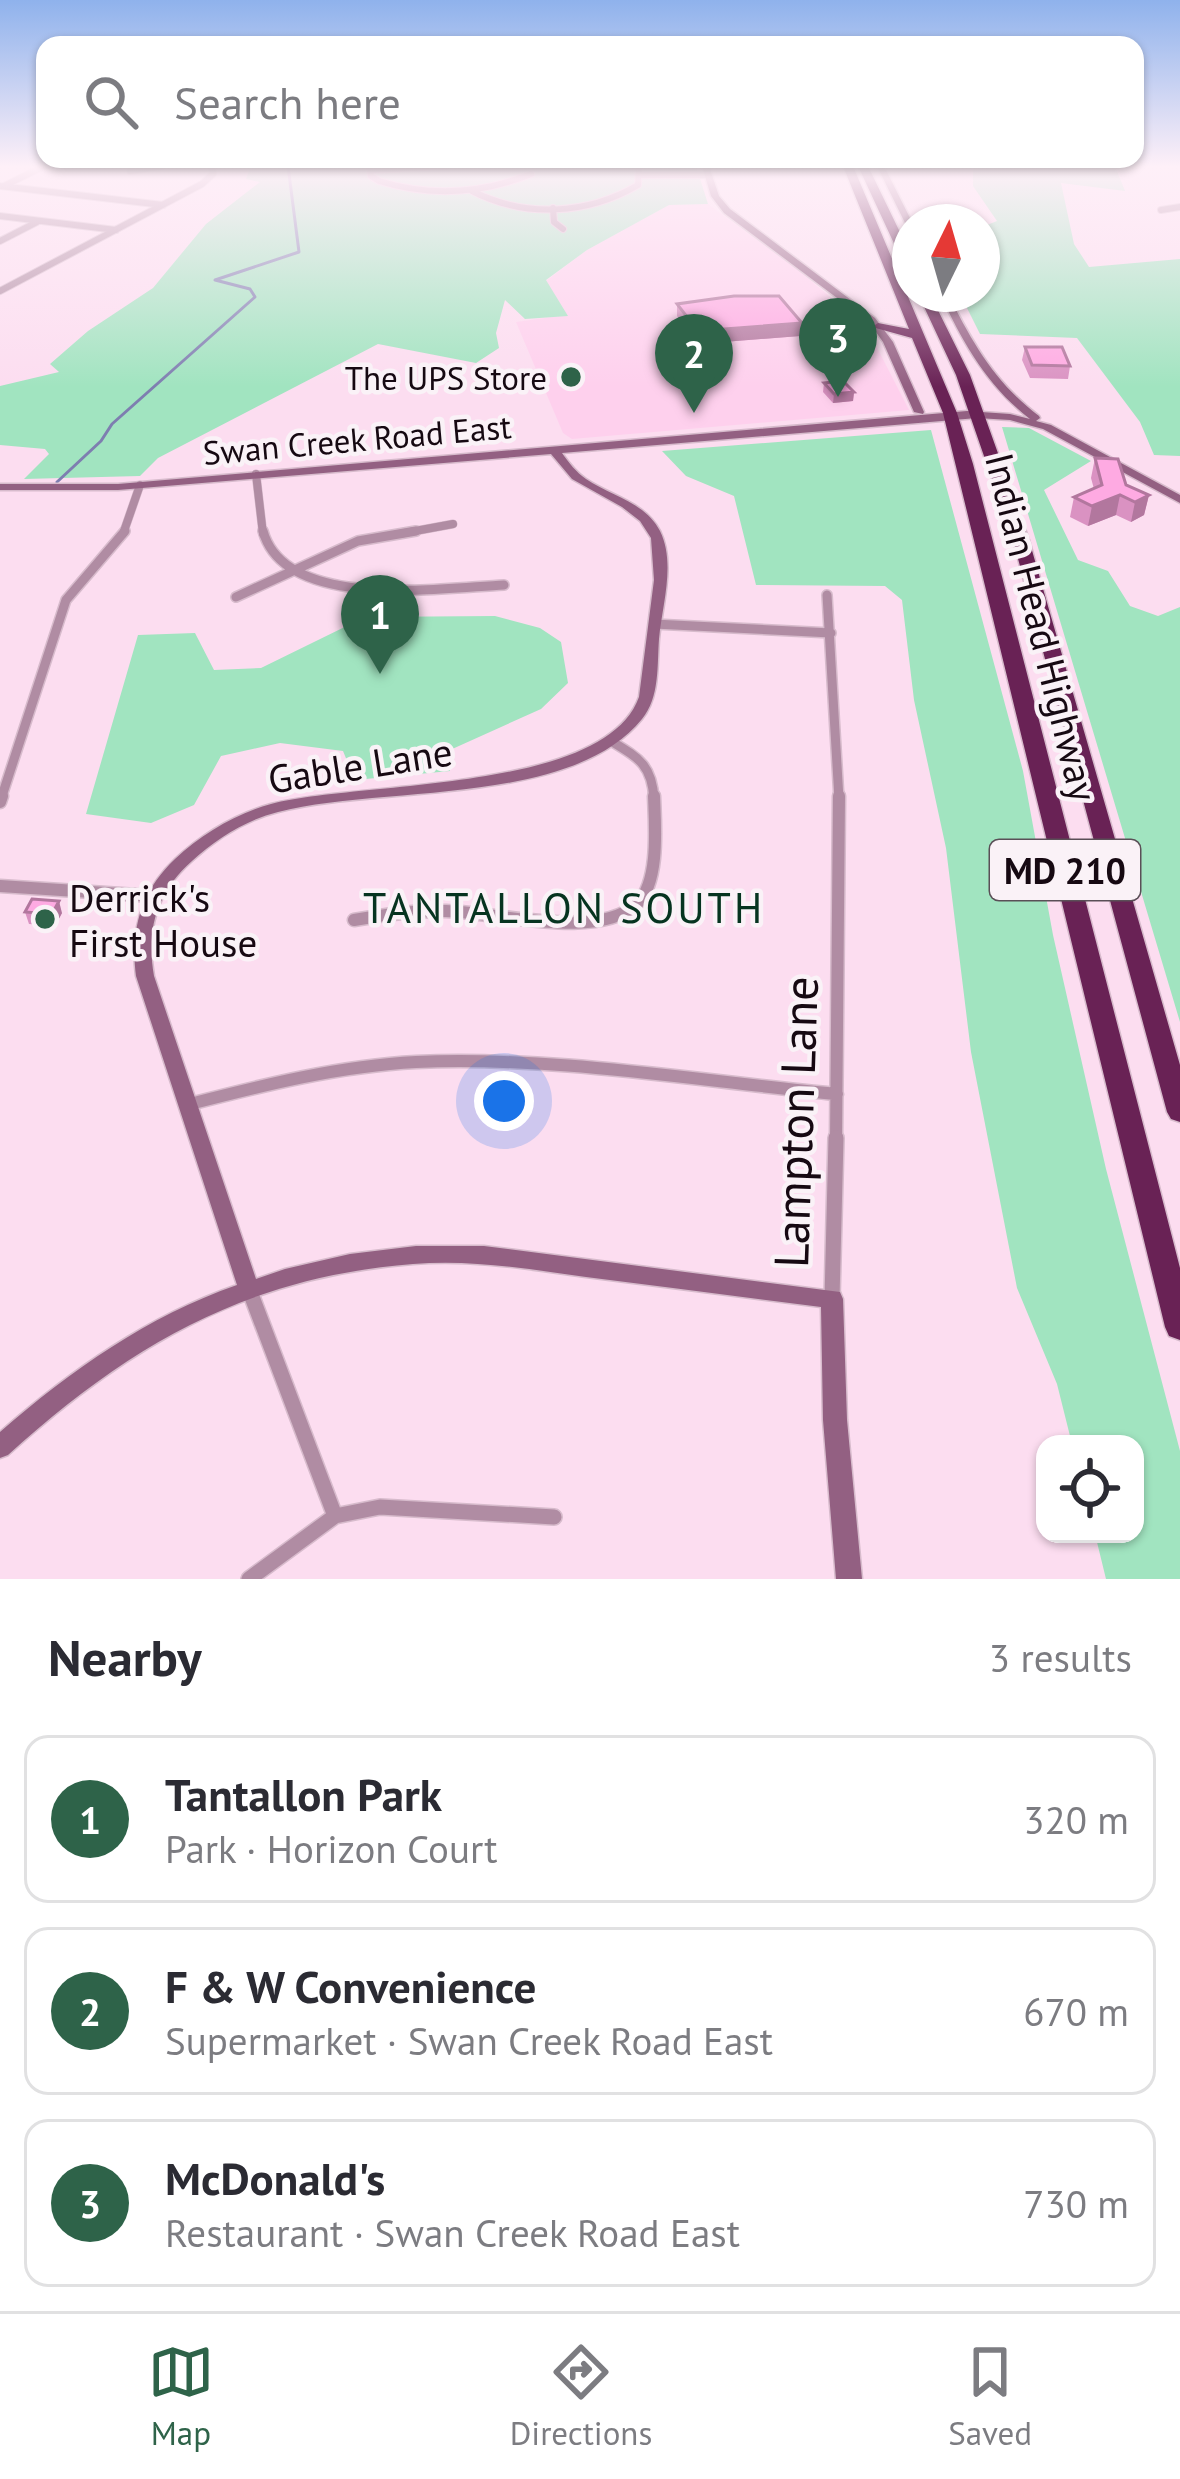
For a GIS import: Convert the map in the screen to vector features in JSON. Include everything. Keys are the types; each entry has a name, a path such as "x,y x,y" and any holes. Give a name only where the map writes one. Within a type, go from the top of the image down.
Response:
{"highway":[{"name":"Indian Head Highway","path":"878,240 892,273"},
{"name":"Indian Head Highway","path":"908,312 959,415 1047,629 1180,1112"},
{"path":"875,324 899,321 908,312"},
{"name":"Indian Head Highway","path":"929,312 959,415 1180,1328"},
{"path":"875,324 919,335"}],"street":[{"path":"0,291 98,240"},
{"path":"764,240 875,324 919,412"},
{"path":"954,312 994,386 1047,427 1180,500"},
{"name":"Swan Creek Road East","path":"0,487 140,485 919,412 959,415"},
{"path":"959,415 1010,417 1047,427"},
{"name":"Swan Creek Road East","path":"719,433 746,436 959,415"},
{"name":"Gable Lane","path":"152,896 198,846 257,813 334,796 538,772 590,754 636,717 645,698 654,624 658,551 652,528 631,508 578,478 553,448"},
{"path":"256,474 268,547 290,569 368,588 504,585"},
{"path":"0,802 66,600 124,533 140,485"},
{"path":"236,598 290,569 375,536 453,524"},
{"name":"Lampton Lane","path":"827,595 842,775 832,1299 836,1441 848,1579"},
{"path":"654,624 831,633"},
{"path":"354,920 447,911 583,921 611,918 636,905 648,886 652,774 644,761 611,741"},
{"path":"0,886 152,896 140,949 248,1286 335,1516"},
{"path":"190,1104 320,1072 415,1062 547,1065 837,1094"},
{"path":"0,1447 102,1365 248,1286 329,1265 440,1252 832,1299"},
{"path":"249,1579 335,1516 413,1506 554,1517"}],"shaded area":[{"path":"606,240 757,240 867,328 909,410 572,439 563,433 516,322 567,315 546,281"}],"green space":[{"path":"193,240 606,240 546,280 568,316 525,319 505,300 496,333 499,348 476,363 378,344 158,458 140,476 24,479 49,454 45,449 0,445 0,386 59,372 50,364 88,331 153,288"},
{"path":"1000,240 1073,240 1089,267 1180,259 1180,456 1154,455 1140,422 1077,338 980,334 969,312 1000,312"},
{"path":"1002,427 1029,428 1091,461 1044,490 1078,560 1108,571 1130,606 1158,616 1180,607 1180,1022"},
{"path":"931,430 1023,771 1053,935 1106,1169 1180,1451 1180,1579 1106,1579 1097,1543 1144,1543 1144,1435 1070,1435 1057,1384 1017,1288 971,1052 946,848 914,700 902,600 885,586 756,585 734,496 686,476 662,451"},
{"path":"495,616 540,628 561,642 568,683 541,709 450,750 450,771 355,780 343,751 280,743 221,756 194,805 151,823 86,814 138,635 195,633 214,670 261,668 365,617"}],"building":[{"path":"779,296 802,323 698,331 677,304"},
{"path":"835,304 859,330 843,333 823,305"},
{"path":"1025,347 1062,347 1070,366 1032,365"},
{"path":"843,381 854,392 834,394 824,383"},
{"path":"1095,458 1118,459 1126,485 1149,495 1135,502 1120,495 1092,506 1074,497 1102,485"},
{"path":"32,899 59,901 52,914 25,912"}],"waterway":[{"path":"57,482 101,441 112,424 255,297 250,289 215,280 299,252 297,240"}],"place":[{"name":"The UPS Store","path":"571,377"},
{"name":"McDonald's","path":"838,397"},
{"name":"F & W Convenience","path":"694,413"},
{"name":"Tantallon Park","path":"380,674"},
{"name":"Derrick's First House","path":"45,919"}],"district":[{"name":"TANTALLON SOUTH","path":"564,907"}]}
